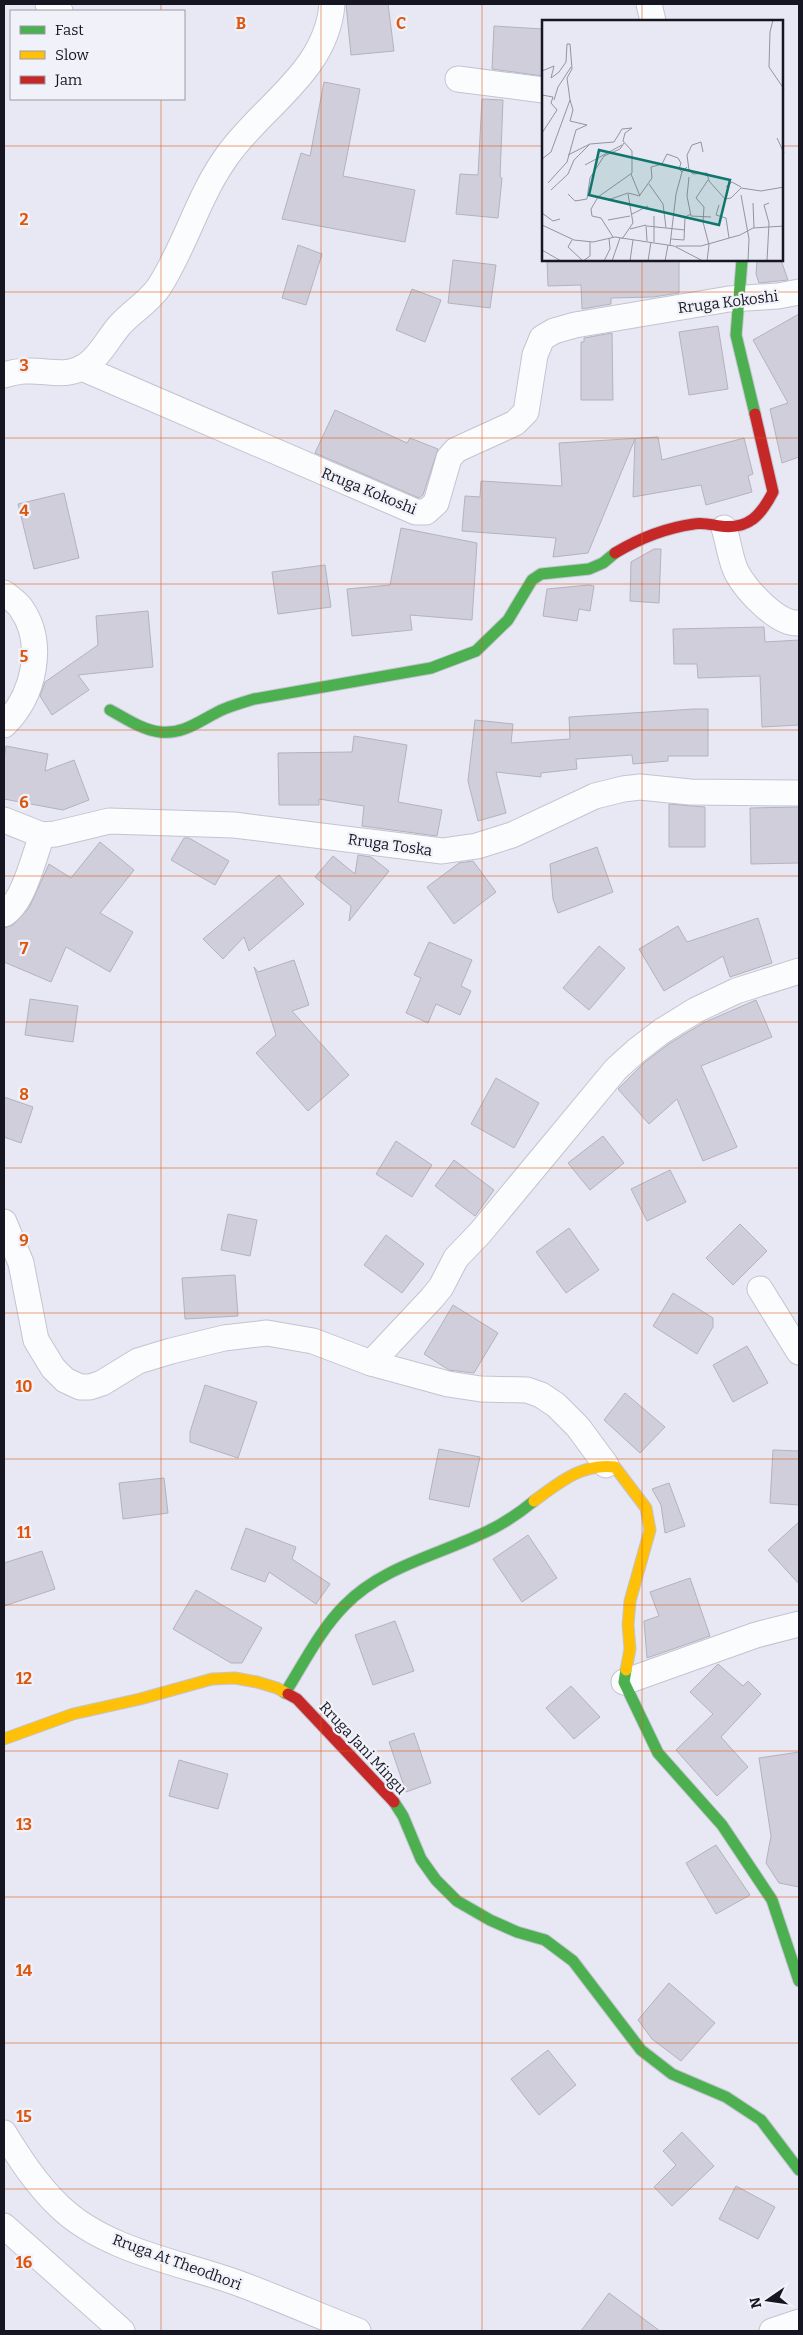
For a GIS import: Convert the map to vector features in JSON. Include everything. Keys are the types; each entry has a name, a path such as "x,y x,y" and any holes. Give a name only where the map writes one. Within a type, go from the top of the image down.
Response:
{"street":[{"path":"4,374 26,371 70,373 82,368 97,356 118,327 159,288 192,225 211,180 226,156 318,54 328,24 332,4"},
{"path":"649,4 654,20"},
{"path":"458,79 542,90"},
{"path":"110,710 143,727 160,732 178,731 192,728 209,716 226,708 254,699 431,668 476,651 487,642 508,620 532,580 541,574 589,569 603,563 616,552 651,533 696,523 732,528 747,523 762,512 773,492 771,476 740,356 736,318 742,261"},
{"name":"Rruga Kokoshi","path":"82,368 416,512 426,512 436,503 449,458 456,450 515,423 526,412 535,355 542,338 554,331 575,325 739,298 778,296 799,292"},
{"path":"724,528 737,574 752,594 775,615 792,624 799,623"},
{"path":"4,593 21,606 30,623 36,645 34,666 28,687 20,705 4,725"},
{"name":"Rruga Toska","path":"4,820 42,834 55,834 110,821 234,825 442,851 477,846 512,835 595,796 623,789 640,787 690,792 799,792"},
{"path":"4,914 10,911 18,900 42,834"},
{"path":"371,1363 432,1298 441,1286 456,1258 480,1233 616,1069 662,1031 696,1010 736,991 799,971"},
{"path":"4,1222 21,1263 36,1340 54,1368 65,1380 80,1387 90,1387 102,1383 138,1361 200,1343 244,1334 267,1333 313,1341 371,1363 448,1384 481,1389 527,1390 556,1405 578,1427 606,1465"},
{"path":"760,1290 799,1352"},
{"path":"285,1693 326,1628 345,1604 363,1589 407,1563 480,1535 516,1514 582,1468 606,1465 615,1468 646,1508 650,1530 630,1601 628,1625 630,1649 624,1682 658,1753 722,1825 772,1900 799,1981"},
{"path":"624,1682 756,1635 799,1624"},
{"name":"Rruga Jani Mingu","path":"4,1739 73,1714 140,1699 212,1679 235,1678 257,1682 297,1699 393,1800 403,1816 421,1859 436,1880 457,1901 490,1920 545,1940 573,1960 627,2034 641,2050 672,2074 726,2097 746,2108 761,2120 794,2166 799,2170"},
{"name":"Rruga At Theodhori","path":"4,2133 27,2168 60,2207 123,2246 235,2282 358,2331"},
{"path":"4,2226 122,2331"},
{"path":"772,2331 799,2322"}],"building":[{"path":"346,4 388,4 394,51 351,55"},
{"path":"494,26 542,29 542,76 492,69"},
{"path":"324,82 360,89 343,176 415,190 405,242 282,219 301,153 310,156"},
{"path":"482,99 503,100 500,177 502,178 498,218 456,214 460,174 478,175"},
{"path":"298,245 322,254 306,305 282,298"},
{"path":"453,260 496,265 490,308 448,303"},
{"path":"547,261 679,261 679,293 653,297 611,298 611,304 582,309 581,285 548,286"},
{"path":"757,261 781,261 788,280 759,283 756,274"},
{"path":"412,289 441,300 425,342 396,330"},
{"path":"799,314 799,457 782,463 770,409 788,403 753,340"},
{"path":"718,326 728,389 689,395 679,332"},
{"path":"612,333 613,400 581,400 581,342 584,342 584,338"},
{"path":"335,410 407,443 410,438 438,449 423,495 419,498 315,453"},
{"path":"658,437 662,460 744,438 753,474 748,476 752,492 706,505 701,485 633,497 635,439 588,553 553,557 556,538 462,531 465,496 480,497 481,481 562,486 559,443"},
{"path":"64,493 79,558 34,569 18,504"},
{"path":"401,528 477,543 472,620 410,615 412,630 352,636 347,589 390,585"},
{"path":"654,549 661,549 659,603 630,601 631,562"},
{"path":"325,565 331,607 278,614 272,572"},
{"path":"594,586 590,611 579,609 577,621 543,616 547,589"},
{"path":"148,611 153,667 78,675 89,690 52,715 40,696 45,682 98,645 96,616"},
{"path":"764,627 765,642 799,640 799,725 762,727 760,676 698,678 697,664 674,664 673,629"},
{"path":"708,709 708,756 668,756 668,761 633,764 632,755 576,759 577,769 541,773 541,777 496,772 506,813 478,821 468,781 475,720 513,724 511,743 570,739 569,717"},
{"path":"354,736 407,745 398,802 442,810 437,836 362,826 364,806 319,799 319,805 279,805 278,753 352,752"},
{"path":"6,746 48,754 45,771 74,760 89,800 63,810 4,799"},
{"path":"669,804 705,807 705,847 669,847"},
{"path":"799,807 799,863 751,864 750,808"},
{"path":"184,838 189,838 229,861 215,885 171,860"},
{"path":"100,842 134,870 100,913 133,932 110,972 66,947 51,982 4,962 4,928 13,925 29,908 49,864 71,878"},
{"path":"597,847 613,892 558,913 553,899 550,864"},
{"path":"358,855 371,857 389,871 349,921 351,906 315,877 333,856 355,874"},
{"path":"473,861 496,892 454,924 427,887 459,863"},
{"path":"279,875 304,904 249,951 244,937 223,959 203,939"},
{"path":"758,918 772,963 730,977 723,956 664,991 639,949 678,926 687,942"},
{"path":"429,942 472,960 461,986 471,991 460,1015 436,1004 428,1023 406,1013 421,978 414,975"},
{"path":"599,946 625,968 589,1010 563,988"},
{"path":"294,960 309,1005 292,1011 349,1075 308,1111 256,1053 276,1035 254,967 258,972"},
{"path":"30,999 78,1006 73,1042 25,1035"},
{"path":"756,1000 772,1037 701,1066 737,1147 703,1161 677,1099 649,1124 618,1089 645,1062 670,1043 703,1023"},
{"path":"496,1078 539,1103 514,1148 471,1124"},
{"path":"4,1097 33,1107 21,1143 4,1137"},
{"path":"603,1136 624,1163 590,1190 568,1163"},
{"path":"396,1141 432,1165 412,1197 376,1174"},
{"path":"454,1160 494,1190 475,1216 435,1186"},
{"path":"670,1170 686,1202 647,1221 631,1189"},
{"path":"228,1214 257,1220 250,1256 221,1250"},
{"path":"740,1224 767,1251 733,1285 706,1258"},
{"path":"569,1228 599,1270 566,1293 536,1252"},
{"path":"386,1235 424,1264 402,1293 364,1265"},
{"path":"235,1275 238,1316 185,1319 182,1278"},
{"path":"673,1293 713,1318 713,1327 697,1354 653,1326"},
{"path":"453,1305 498,1333 474,1373 449,1370 424,1354"},
{"path":"747,1346 768,1383 733,1402 713,1365"},
{"path":"205,1385 257,1402 238,1458 190,1442 190,1432"},
{"path":"625,1393 665,1427 640,1453 604,1420"},
{"path":"439,1449 480,1457 469,1507 429,1499"},
{"path":"773,1450 799,1451 799,1505 770,1503"},
{"path":"164,1478 168,1513 123,1519 119,1483"},
{"path":"669,1483 685,1526 665,1533 661,1505 652,1489"},
{"path":"799,1522 799,1584 768,1550"},
{"path":"246,1528 296,1547 292,1559 330,1584 316,1604 269,1572 265,1582 231,1569"},
{"path":"528,1535 557,1578 522,1602 493,1559"},
{"path":"42,1551 55,1589 4,1606 4,1563"},
{"path":"690,1578 710,1636 647,1658 644,1621 659,1616 650,1592"},
{"path":"196,1590 262,1628 242,1663 231,1663 173,1629"},
{"path":"395,1621 414,1671 373,1685 355,1635"},
{"path":"718,1664 743,1686 748,1681 761,1694 721,1737 748,1767 717,1796 676,1750 713,1714 690,1692"},
{"path":"571,1686 600,1717 574,1739 546,1708"},
{"path":"414,1733 431,1783 406,1792 389,1742"},
{"path":"799,1752 799,1887 779,1883 766,1863 771,1836 759,1758"},
{"path":"179,1760 228,1774 218,1809 169,1796"},
{"path":"716,1845 750,1895 716,1914 686,1863"},
{"path":"669,1983 715,2023 681,2061 652,2039 638,2020"},
{"path":"548,2050 576,2085 539,2115 511,2079"},
{"path":"682,2132 714,2166 672,2206 654,2187 676,2165 663,2151"},
{"path":"736,2186 775,2207 758,2239 719,2219"},
{"path":"609,2293 660,2331 581,2331"}],"traffic: fast":[{"path":"742,261 736,335 755,414"},
{"path":"110,710 153,731 178,731 224,709 254,699 431,668 476,651 508,620 532,580 541,574 589,569 603,563 615,553"},
{"path":"285,1693 328,1625 359,1592 391,1572 494,1528 534,1501"},
{"path":"626,1670 624,1682 658,1753 722,1825 772,1900 799,1981"},
{"path":"394,1802 403,1816 421,1859 436,1880 457,1901 490,1920 517,1932 545,1940 573,1961 641,2050 672,2074 726,2097 761,2120 799,2170"}],"traffic: slow":[{"path":"534,1501 572,1475 592,1468 615,1467 646,1508 650,1530 630,1601 628,1625 630,1649 626,1670"},
{"path":"4,1739 73,1714 140,1699 212,1679 235,1678 257,1682 277,1688 288,1694"}],"traffic: jam":[{"path":"615,553 643,538 673,528 700,523 730,527 739,526 759,514 773,492 755,414"},
{"path":"288,1694 297,1699 394,1802"}]}
